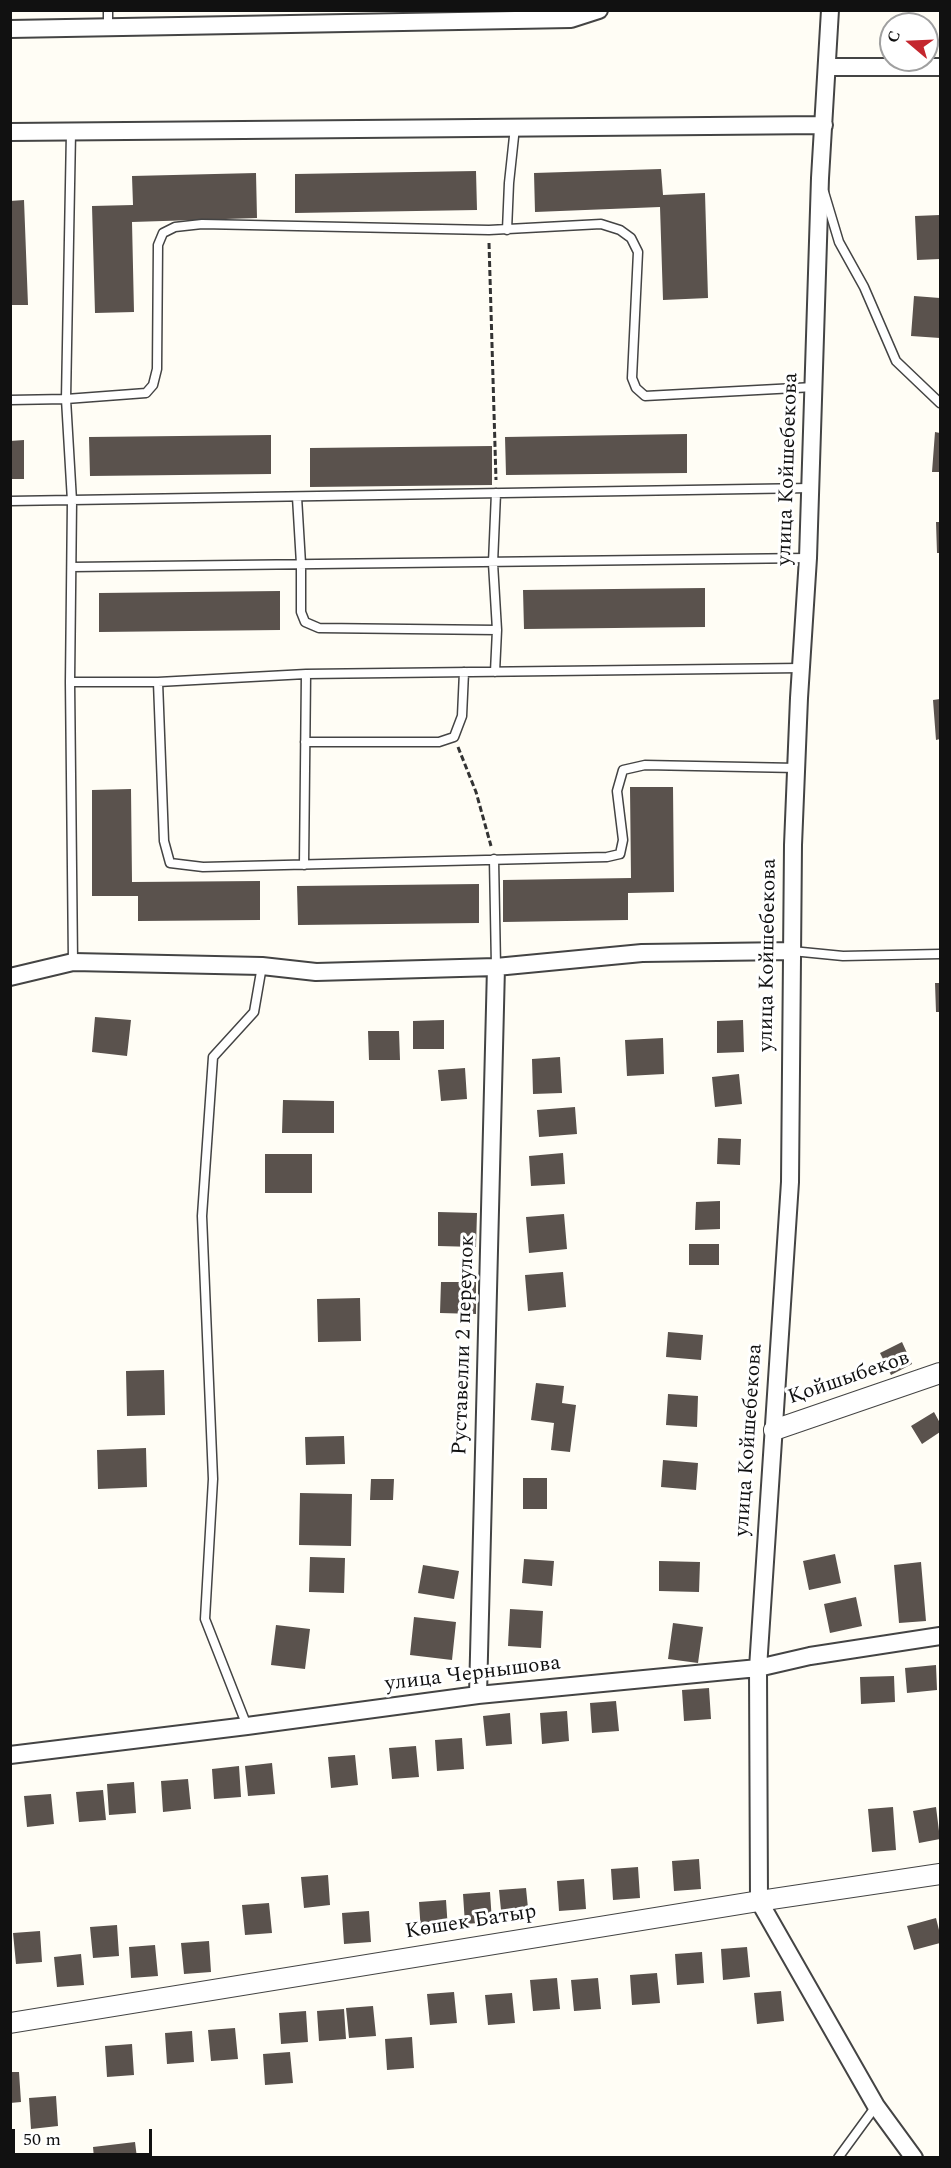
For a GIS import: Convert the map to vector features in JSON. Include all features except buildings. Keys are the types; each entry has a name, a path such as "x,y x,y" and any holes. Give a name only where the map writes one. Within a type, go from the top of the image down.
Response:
{"street":[{"path":"10,29 108,28 349,16 571,19 599,10"},
{"name":"улица Койшебекова","path":"759,1901 758,1668 790,1182 793,845 811,488 820,178 825,125 830,10"},
{"path":"827,66 940,67"},
{"path":"10,132 825,125"},
{"path":"10,978 73,962 262,966 316,972 496,967 642,952 792,951"},
{"name":"Руставелли 2 переулок","path":"478,1695 496,967"},
{"name":"Қойшыбеков","path":"774,1430 940,1373"},
{"name":"улица Чернышова","path":"10,1755 478,1695 758,1668 810,1656 940,1636"},
{"name":"Көшек Батыр","path":"10,2023 759,1901 940,1874"},
{"path":"759,1901 876,2106 914,2157"}],"lane":[{"path":"108,10 108,28"},
{"path":"507,230 508,183 515,128"},
{"path":"71,132 66,399 72,501 70,682 73,962"},
{"path":"820,178 839,242 864,287 896,361 940,403"},
{"path":"10,400 66,399 147,393 153,385 157,369 158,245 163,233 176,227 202,224 507,230 601,224 621,230 631,238 638,252 632,378 636,388 645,396 814,387"},
{"path":"10,501 811,488"},
{"path":"495,672 497,630 493,562 496,494"},
{"path":"297,497 301,612 305,622 319,628 497,630"},
{"path":"72,567 808,558"},
{"path":"70,682 158,682 306,674 802,668"},
{"path":"305,742 439,742 454,737 462,716 464,672"},
{"path":"304,865 306,674"},
{"path":"158,682 164,841 170,863 203,867 608,857 620,854 623,840 617,790 623,770 645,765 797,768"},
{"path":"494,859 496,967"},
{"path":"792,951 843,956 940,954"},
{"path":"247,1726 206,1619 213,1479 202,1216 213,1057 254,1012 262,966"},
{"path":"838,2157 876,2106"}],"path":[{"path":"489,230 496,494"},
{"path":"454,737 476,792 494,859"}]}
